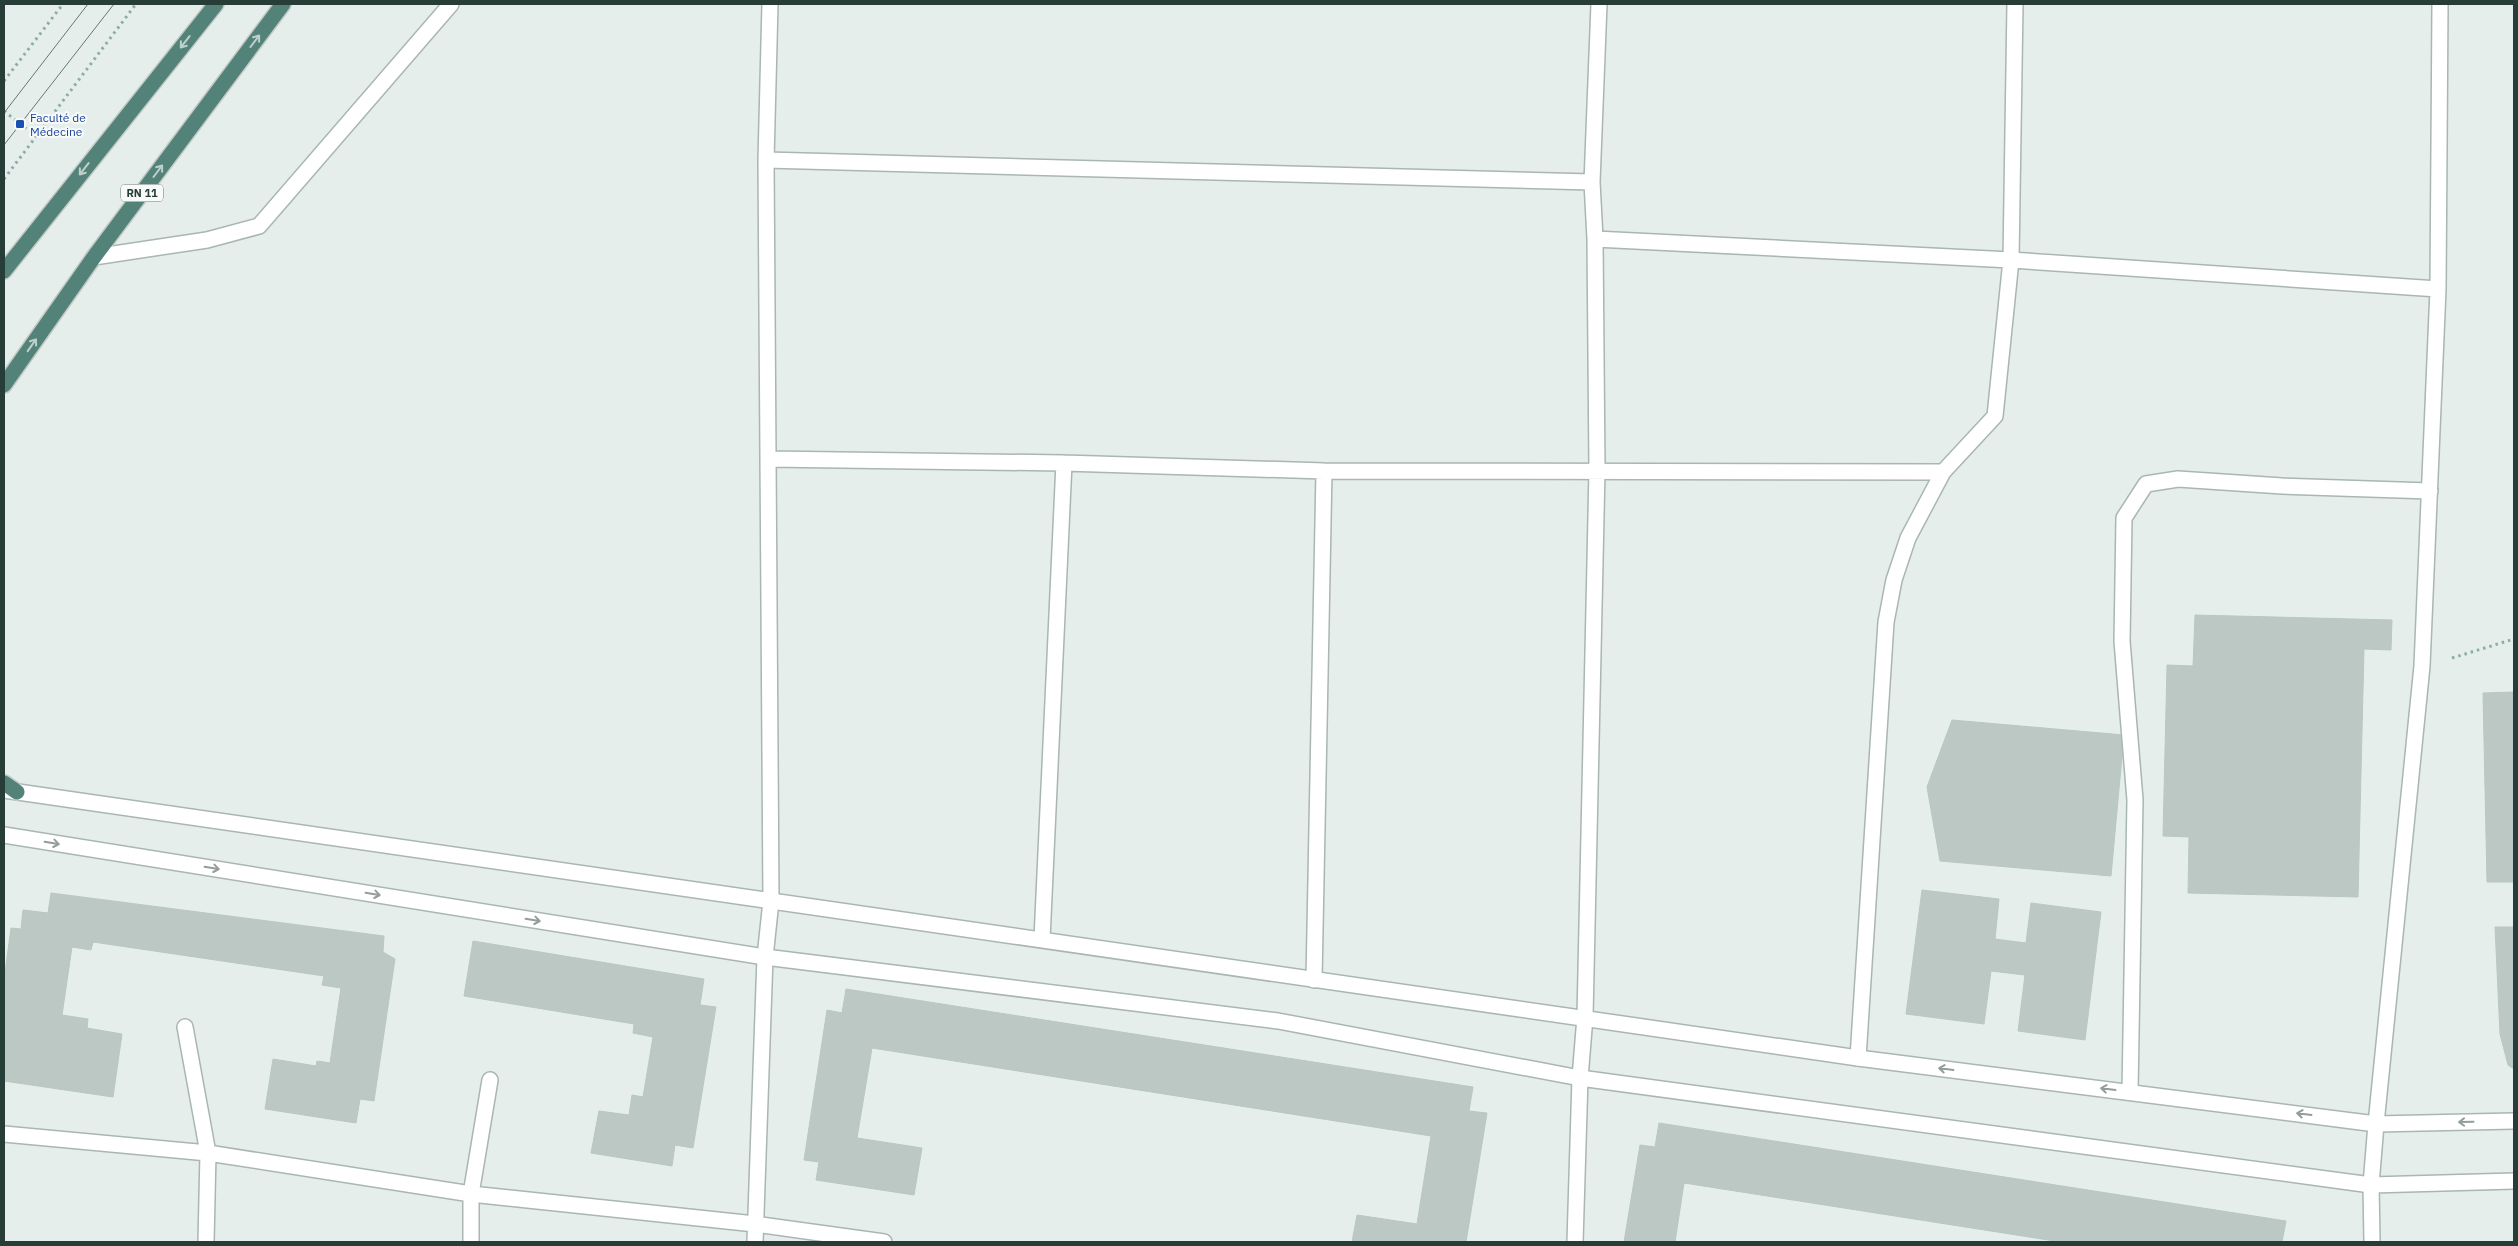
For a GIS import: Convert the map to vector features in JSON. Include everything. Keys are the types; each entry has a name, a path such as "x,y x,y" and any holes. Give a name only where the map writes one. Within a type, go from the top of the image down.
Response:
{"highway":[{"path":"4,271 216,4"},
{"name":"RN 11","path":"4,385 94,256 283,4"},
{"path":"4,783 10,791"}],"street":[{"path":"94,256 207,240 259,226 451,4"},
{"path":"755,1242 765,957 771,900 766,160 770,4"},
{"path":"1575,1242 1580,1078 1585,1017 1597,470 1595,239 1592,182 1598,4"},
{"path":"1858,1058 1886,622 1894,580 1908,538 1943,472 1994,416 2011,260 2015,4"},
{"path":"2372,1242 2371,1185 2376,1124 2422,666 2438,289 2440,4"},
{"path":"766,160 1592,182"},
{"path":"1595,239 2011,260 2438,289"},
{"path":"769,459 1064,463 1324,471 1943,472"},
{"path":"1042,939 1064,463"},
{"path":"1314,980 1324,471"},
{"path":"2130,1092 2135,800 2122,641 2124,518 2146,484 2178,479 2282,486 2430,492"},
{"path":"10,791 1042,939 1314,980 1585,1017 1858,1058 2376,1124 2514,1121"},
{"path":"4,835 765,957 1278,1020 1580,1078 2371,1185 2514,1181"},
{"path":"185,1027 208,1153 206,1242"},
{"path":"470,1242 471,1194 490,1080"},
{"path":"4,1134 208,1153 471,1194 755,1224 884,1242"}],"path":[{"path":"4,81 63,4"},
{"path":"4,179 136,4"},
{"path":"4,111 36,137"},
{"path":"2422,666 2505,644 2514,639"}],"building":[{"path":"2195,615 2392,620 2391,650 2364,649 2358,897 2188,893 2189,837 2163,836 2167,665 2193,666"},
{"path":"2514,692 2514,882 2487,882 2483,693"},
{"path":"1952,720 2124,735 2111,876 1940,861 1927,787"},
{"path":"1922,890 1999,899 1995,939 2026,943 2031,903 2101,912 2085,1040 2018,1031 2025,975 1991,971 1984,1024 1906,1014"},
{"path":"51,893 384,936 383,952 395,959 374,1101 360,1099 356,1123 265,1109 273,1059 316,1066 317,1061 330,1063 341,988 322,985 324,976 93,942 91,950 72,947 62,1015 88,1019 87,1028 122,1034 113,1097 4,1081 4,980 11,928 21,929 23,910 48,913"},
{"path":"2495,927 2514,927 2514,1069 2508,1065 2500,1034"},
{"path":"473,941 704,979 700,1005 716,1007 693,1148 675,1145 672,1166 591,1153 599,1111 629,1115 632,1095 643,1097 653,1037 633,1033 634,1024 464,996"},
{"path":"846,989 1473,1087 1469,1111 1487,1113 1466,1242 1352,1242 1357,1215 1417,1224 1431,1136 872,1048 857,1138 922,1148 914,1195 816,1180 819,1162 804,1160 827,1010 842,1013"},
{"path":"1659,1123 2286,1221 2282,1242 2061,1242 1684,1183 1675,1242 1624,1242 1640,1145 1655,1147"}],"tram line":[{"path":"4,113 88,4"},
{"path":"4,145 114,4"}],"place":[{"name":"Faculté de Médecine","path":"20,124"}]}
